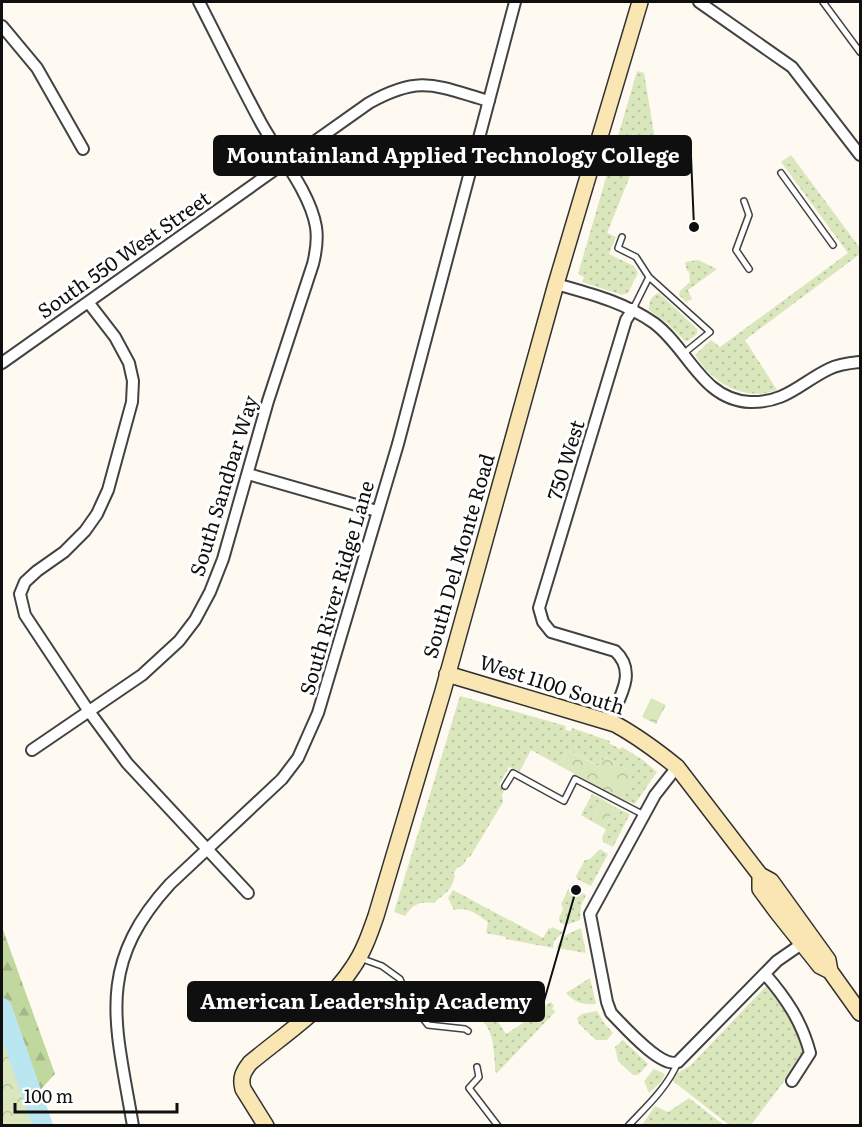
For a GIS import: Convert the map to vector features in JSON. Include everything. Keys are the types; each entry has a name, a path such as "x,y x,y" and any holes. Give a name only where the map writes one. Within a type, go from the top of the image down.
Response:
{"street":[{"name":"South Sandbar Way","path":"32,750 161,660 179,642 195,620 210,592 223,559 268,401 313,264 317,245 316,226 308,205 298,184 260,122 199,2"},
{"name":"South River Ridge Lane","path":"133,1125 116,1027 115,1003 122,962 139,922 153,902 282,779 301,751 318,713 398,444 515,2"},
{"name":"South Del Monte Road","path":"266,1125 246,1097 241,1083 242,1076 250,1063 303,1022 327,999 353,968 368,940 376,916 447,674 556,284 640,2"},
{"path":"699,2 714,6 792,67 861,155"},
{"path":"2,26 37,68 83,149"},
{"name":"South 550 West Street","path":"2,363 369,103 392,90 424,84 489,101"},
{"path":"556,284 610,299 633,309 656,325 704,381 718,392 733,399 749,402 782,398 830,368 861,362"},
{"path":"88,302 115,336 129,363 133,381 132,402 108,490 97,514 85,531 64,552 25,582 20,594 25,615 88,710 127,763 248,893"},
{"name":"750 West","path":"609,722 627,678 627,667 623,658 615,651 551,632 543,622 540,608 626,320 633,309"},
{"path":"248,474 377,511"},
{"name":"West 1100 South","path":"447,674 609,722 639,737 676,766 760,875 771,881 818,945 828,960 830,971 861,1013"},
{"path":"676,766 655,795 590,914 611,1013 662,1061 673,1064 678,1062 777,961 803,943"},
{"name":"West 1100 South","path":"760,875 760,889 820,966 830,971"},
{"path":"765,974 791,1006 805,1033 810,1053 792,1081"}],"lane":[{"path":"823,2 861,52"},
{"path":"781,173 833,245"},
{"path":"744,201 748,215 736,250 749,269"},
{"path":"622,237 618,248 636,257 649,277 710,332 683,354"},
{"path":"633,309 649,277"},
{"path":"506,786 513,773 564,801 575,779 644,815"},
{"path":"358,957 382,966 400,979 409,1001 428,1025 468,1031"},
{"path":"628,1125 659,1093 674,1072 678,1062"},
{"path":"477,1066 479,1077 469,1088 498,1125"}],"green space":[{"path":"637,71 644,73 657,151 654,159 647,160 638,156 607,233 616,237 609,254 634,266 638,273 628,293 622,295 582,282 584,277 578,274"},
{"path":"791,155 860,248 860,254 745,340 777,390 752,394 741,392 720,382 695,355 711,340 720,347 848,253 781,162"},
{"path":"698,260 717,269 688,290 692,299 686,302 679,295 680,291 690,282 685,262"},
{"path":"659,293 697,329 697,334 685,341 649,310 651,299"},
{"path":"460,696 566,726 565,730 571,731 572,728 610,741 609,743 620,749 622,747 643,760 657,772 635,804 621,799 633,773 605,757 600,767 568,750 560,766 531,750 520,771 509,767 499,785 505,789 502,795 503,802 470,857 453,874 455,875 450,888 434,903 417,904 405,916 394,912"},
{"path":"651,698 666,705 656,724 642,717"},
{"path":"568,750 599,767 604,757 634,773 621,799 560,766"},
{"path":"592,794 602,799 591,821 581,815"},
{"path":"602,799 615,807 604,828 591,821"},
{"path":"615,807 630,814 613,847 603,842 602,837"},
{"path":"600,849 608,854 591,886 577,879 576,876 585,860 590,859"},
{"path":"569,888 586,895 581,906 580,920 566,925 560,923 559,918 563,909 561,904"},
{"path":"453,890 543,938 552,927 563,932 554,941 553,948 486,933 488,922 468,910 454,910 448,898"},
{"path":"2,927 55,1074 31,1100 2,1125"},
{"path":"581,928 586,953 557,948 563,937"},
{"path":"590,978 596,1004 580,1003 566,993"},
{"path":"767,985 794,1027 803,1056 751,1125 729,1125 673,1081 676,1074 691,1065"},
{"path":"551,1002 555,1012 496,1074 491,1034 488,1027 477,1017 493,1014 506,1034 523,1023 521,1021"},
{"path":"597,1011 613,1033 607,1040 596,1040 579,1024 577,1018 582,1014"},
{"path":"2,1018 46,1117 46,1125 2,1125"},
{"path":"623,1040 648,1064 638,1075 633,1075 618,1061 615,1047"},
{"path":"654,1069 665,1074 661,1082 649,1093 644,1081"},
{"path":"689,1098 724,1125 642,1125 655,1106 668,1112"}],"waterway":[{"path":"2,1008 43,1126"}],"place":[{"name":"Mountainland Applied Technology College","path":"694,227"},
{"name":"American Leadership Academy","path":"576,890"}]}
